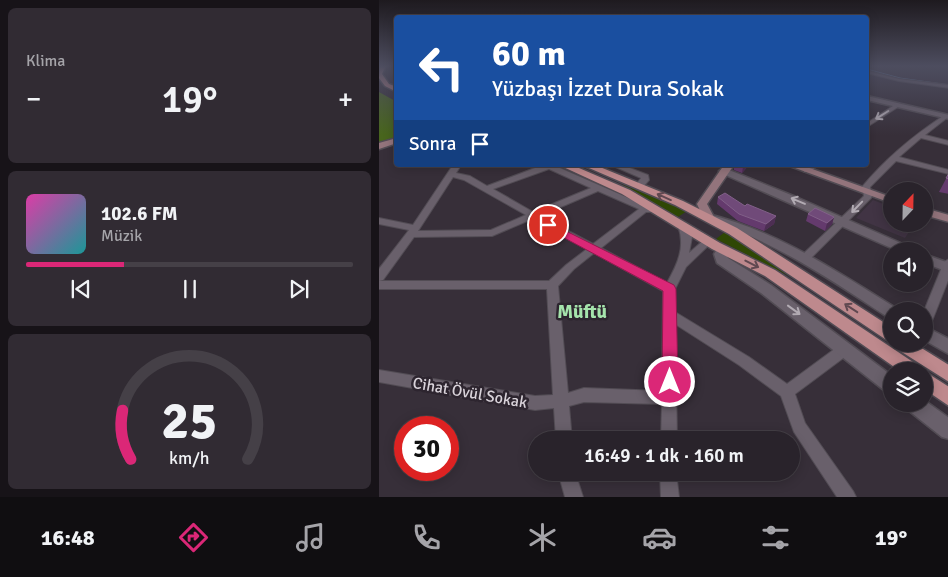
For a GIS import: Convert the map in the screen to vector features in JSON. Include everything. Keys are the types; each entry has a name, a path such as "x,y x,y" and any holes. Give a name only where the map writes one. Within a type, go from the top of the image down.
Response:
{"main road":[{"path":"379,146 394,141"},
{"path":"569,167 626,192 708,241 770,273 900,362"},
{"path":"592,167 703,215 726,228 883,331"},
{"path":"703,215 702,204 726,168"},
{"path":"811,168 883,197"},
{"path":"933,214 948,219"},
{"path":"688,229 703,215"},
{"path":"708,241 726,228"},
{"path":"915,352 948,375"},
{"path":"933,386 948,398"}],"street":[{"path":"869,98 947,117"},
{"path":"869,124 898,105"},
{"path":"804,259 868,196 866,187 893,158 919,135 947,117"},
{"path":"919,135 948,143"},
{"path":"893,158 948,172"},
{"path":"486,189 545,167"},
{"path":"550,167 645,209 664,214"},
{"path":"620,167 645,177 645,180 639,186"},
{"path":"726,168 888,242"},
{"path":"379,277 455,169 467,178 593,250 669,289"},
{"path":"379,221 413,231 492,233 598,188"},
{"path":"379,285 552,285 570,266 645,209"},
{"path":"703,215 734,224 764,237 883,307"},
{"path":"669,431 669,289 682,265 688,229"},
{"path":"682,265 708,241"},
{"path":"723,249 719,254 722,260 766,289 883,379"},
{"path":"933,261 948,266 933,304"},
{"path":"552,285 563,431"},
{"path":"670,315 744,361 787,392 799,427 847,497"},
{"path":"933,338 948,348"},
{"path":"787,392 845,348"},
{"name":"Cihat Övül Sokak","path":"379,376 535,403 561,401 584,394 670,398"},
{"path":"925,412 948,430"},
{"path":"569,481 574,497"},
{"path":"669,481 670,497"}],"shaded area":[{"path":"873,200 883,204 883,229 856,218"},
{"path":"890,232 909,232 905,238"}],"green space":[{"path":"379,92 394,100 394,138 379,143"},
{"path":"621,184 687,211 678,217"},
{"path":"725,232 797,280 716,239"}],"building":[{"path":"725,193 745,206 747,204 776,216 766,224 739,214 718,197"},
{"path":"815,208 834,217 827,223 808,214"}],"district":[{"name":"Müftü","path":"582,311"}],"route":[{"path":"548,225 669,289 670,382"}]}
